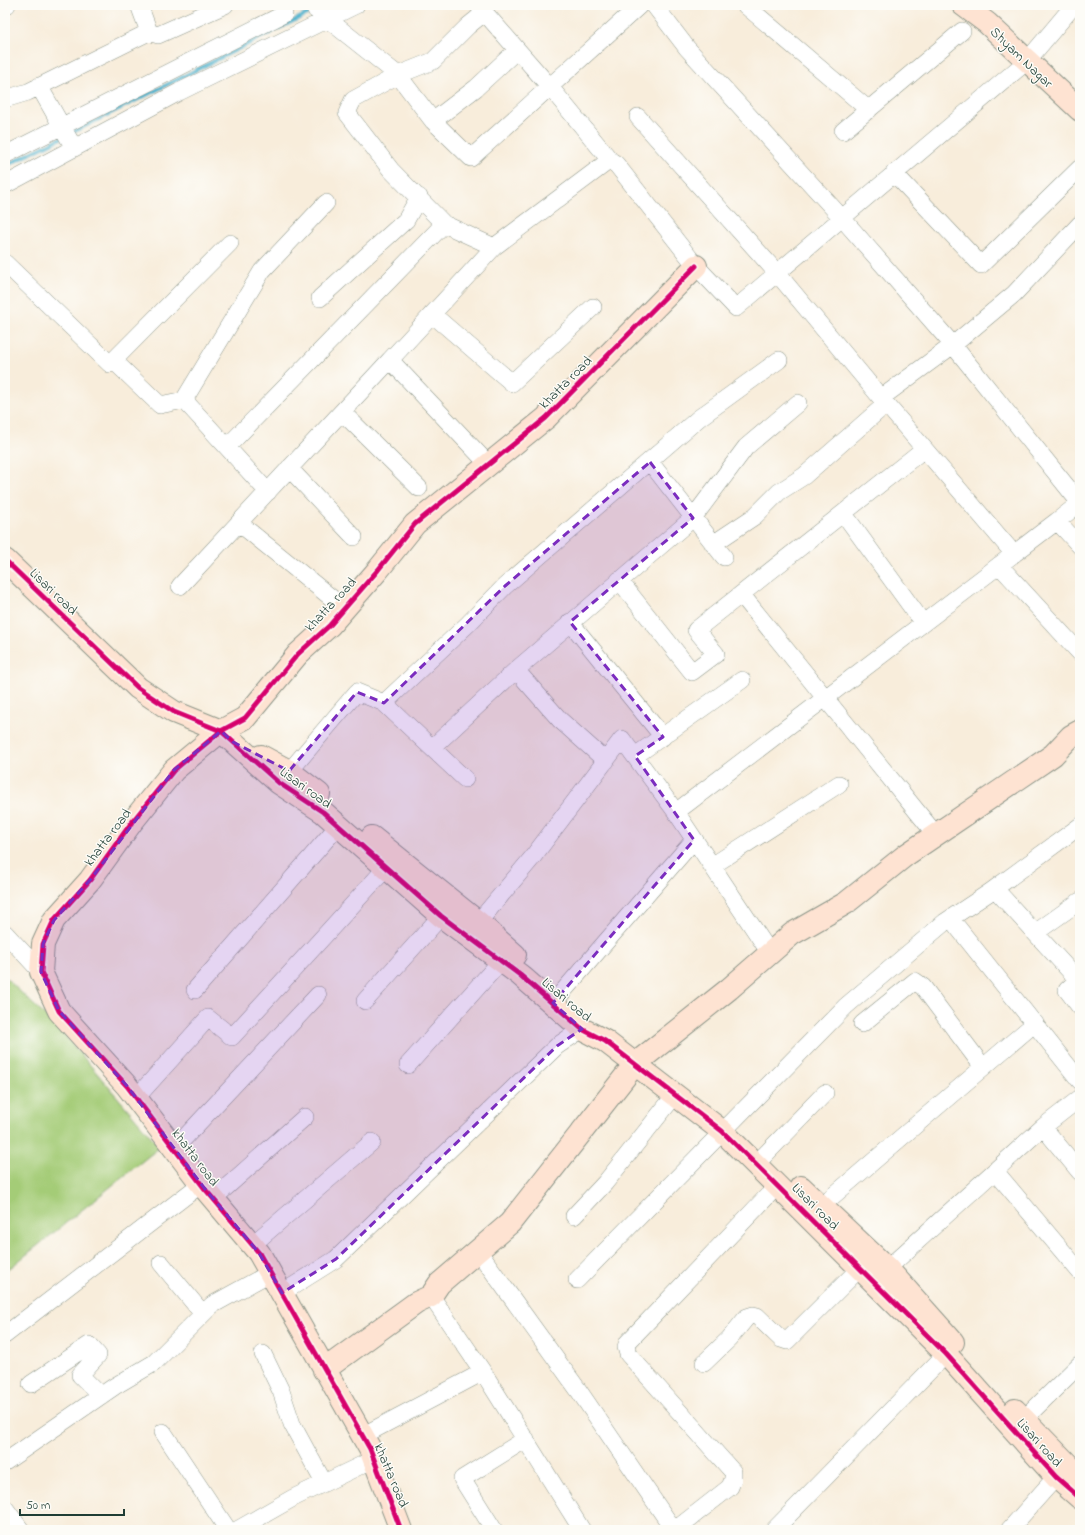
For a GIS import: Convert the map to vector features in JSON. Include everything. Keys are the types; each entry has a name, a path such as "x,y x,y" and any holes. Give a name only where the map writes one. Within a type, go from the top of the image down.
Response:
{"street":[{"path":"139,5 149,32"},
{"path":"5,99 39,86 149,32 158,35 225,5"},
{"path":"315,5 316,10 398,75 433,121 471,158 640,5"},
{"path":"5,185 179,92 356,5"},
{"path":"654,5 687,48 842,218 953,345 1080,503 676,812"},
{"path":"745,5 869,110"},
{"name":"Shyam Nagar","path":"963,5 987,23 1027,61 1078,103"},
{"path":"494,247 444,224 391,170 347,113 353,100 398,75 433,61 468,26 481,9 550,87 610,160 616,164 696,266 736,308 1027,61 1074,5"},
{"path":"5,155 284,14"},
{"path":"843,131 962,31"},
{"path":"433,121 476,88 517,50"},
{"path":"39,86 60,126 74,148"},
{"path":"638,117 777,273 1014,554"},
{"path":"180,586 494,247 610,160"},
{"path":"894,173 981,265 1080,168"},
{"path":"320,298 406,220 419,197"},
{"path":"113,360 160,405 184,400 262,271 326,203"},
{"path":"227,447 444,224"},
{"path":"713,544 755,516 779,492 804,476 884,401 1014,294 1080,224"},
{"path":"5,263 110,364 230,243"},
{"name":"khatta road","path":"401,1530 374,1459 270,1273 252,1245 207,1191 136,1098 59,1011 40,972 43,944 54,920 90,880 132,822 174,770 227,736 245,718 298,654 344,608 415,524 546,418 696,266"},
{"path":"432,314 512,383 593,307"},
{"path":"390,360 489,465"},
{"path":"384,703 468,624 505,586 699,418 779,360"},
{"path":"184,400 268,492"},
{"path":"432,748 570,622 693,518 746,447 798,402"},
{"path":"342,412 419,488"},
{"path":"619,580 692,672 716,654 696,630 924,449"},
{"path":"650,462 724,557"},
{"path":"289,468 354,537"},
{"path":"844,514 924,623"},
{"path":"1057,521 1080,546"},
{"path":"239,523 344,608"},
{"path":"1000,565 1080,652"},
{"name":"Lisari road","path":"8,568 138,688 174,712 227,736 284,777 473,929 556,1000 582,1029 640,1061 675,1095 727,1126"},
{"path":"741,594 936,835"},
{"path":"570,622 663,737"},
{"path":"516,670 560,720 606,761"},
{"path":"635,756 742,680"},
{"path":"284,777 357,692 384,703 465,779"},
{"path":"324,1370 416,1303 431,1296 440,1284 510,1222 640,1061 729,989 792,934 846,903 880,874 1053,755 1071,736 1080,731"},
{"path":"473,929 532,858 622,739 676,812 770,953"},
{"name":"Lisari road","path":"284,777 441,916 473,929 501,961 727,1126 815,1211 874,1272 1019,1425 1056,1478 1080,1498"},
{"path":"712,866 839,784"},
{"path":"195,990 338,826"},
{"path":"577,1280 846,1006 950,919 995,889 1080,826"},
{"path":"556,1000 694,840"},
{"path":"136,1098 208,1018 232,1037 386,868"},
{"path":"995,889 1079,979 1067,990 1080,1007"},
{"path":"1035,933 1080,901"},
{"path":"365,1001 441,916"},
{"path":"950,919 1080,1081"},
{"path":"5,933 40,972"},
{"path":"408,1065 501,961"},
{"path":"862,1024 915,981 923,988 983,1067"},
{"path":"174,1149 318,995"},
{"path":"815,1211 1034,1023"},
{"path":"282,1293 336,1259 557,1046 582,1029"},
{"path":"761,1158 825,1093"},
{"path":"574,1216 609,1178 675,1095"},
{"path":"704,1363 747,1317 752,1314 757,1316 781,1339 787,1341 874,1272 995,1171 1043,1127 1080,1098"},
{"path":"5,1335 207,1191 305,1117"},
{"path":"1043,1127 1080,1172"},
{"path":"252,1245 372,1142"},
{"name":"Lisari road","path":"761,1158 778,1185 815,1211"},
{"path":"995,1171 1080,1272"},
{"path":"478,1251 579,1391 674,1530 730,1487 733,1479 733,1472 628,1354 626,1347 628,1342 778,1185"},
{"path":"161,1263 203,1314"},
{"name":"Lisari road","path":"874,1272 946,1354 1019,1425 1080,1477"},
{"path":"5,1462 101,1396 154,1362 212,1304 270,1273"},
{"path":"431,1296 483,1372 582,1530"},
{"path":"31,1384 89,1345 98,1355 80,1375 101,1396"},
{"path":"263,1354 281,1391 292,1424 324,1483"},
{"path":"774,1530 946,1354"},
{"path":"1019,1425 1080,1364"},
{"path":"362,1436 483,1372"},
{"path":"163,1432 228,1530"},
{"path":"494,1530 462,1479 526,1439"},
{"path":"236,1530 293,1498 374,1459"},
{"path":"1009,1530 1056,1478"},
{"path":"5,1508 21,1530"}],"highlighted area":[{"path":"650,462 693,518 570,622 663,737 635,756 694,840 553,1003 582,1029 557,1046 336,1259 282,1293 259,1253 205,1189 127,1086 59,1011 41,972 43,944 54,920 90,880 174,770 221,731 233,742 289,771 357,692 384,703 505,586"}],"green space":[{"path":"5,977 61,1031 160,1147 5,1272"}],"waterway":[{"path":"71,133 313,11"},
{"path":"5,166 63,137"}],"cycle path":[{"path":"401,1530 370,1449 259,1253 205,1189 127,1086 59,1011 41,972 43,944 54,920 90,880 132,822 174,770 221,731 245,718 298,654 330,625 378,570 415,524 546,418 696,266"},
{"path":"5,560 138,688 174,712 221,731 279,783 323,812 441,916 520,975 582,1029 605,1041 722,1131 946,1354 1056,1477 1080,1498"}]}
